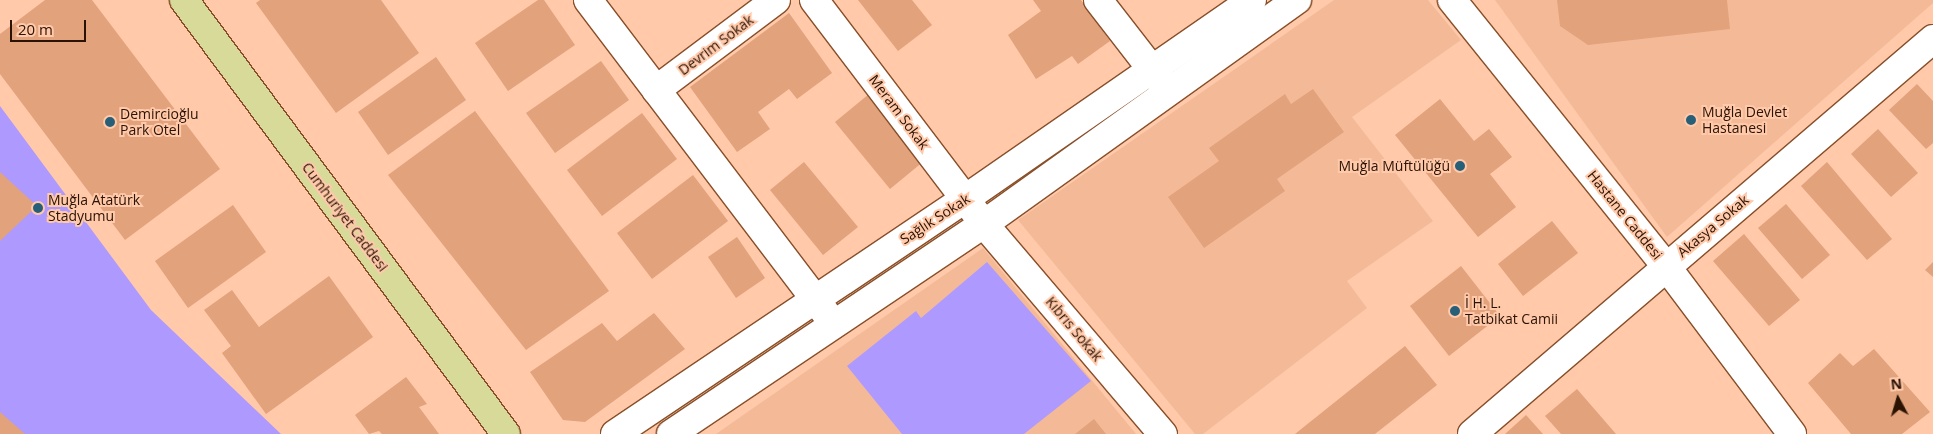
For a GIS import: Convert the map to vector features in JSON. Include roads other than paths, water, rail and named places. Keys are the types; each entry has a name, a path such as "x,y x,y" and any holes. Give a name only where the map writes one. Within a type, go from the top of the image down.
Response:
{"main road":[{"name":"Cumhuriyet Caddesi","path":"184,0 506,434"}],"street":[{"path":"588,0 835,325"},
{"name":"Devrim Sokak","path":"656,90 776,0"},
{"name":"Meram Sokak","path":"814,0 984,224"},
{"path":"1098,0 1169,92"},
{"name":"Sağlık Sokak","path":"615,434 965,199 1252,0"},
{"path":"672,434 984,224 1297,0"},
{"name":"Hastane Caddesi","path":"1452,0 1666,266 1792,434"},
{"name":"Akasya Sokak","path":"1472,434 1933,39"},
{"name":"Kıbrıs Sokak","path":"984,224 1163,434"}],"place":[{"name":"Muğla Devlet Hastanesi","path":"1691,120"},
{"name":"Demircioğlu Park Otel","path":"110,122"},
{"name":"Muğla Müftülüğü","path":"1460,166"},
{"name":"Muğla Atatürk Stadyumu","path":"38,208"},
{"name":"İ H. L. Tatbikat Camii","path":"1455,311"}]}
